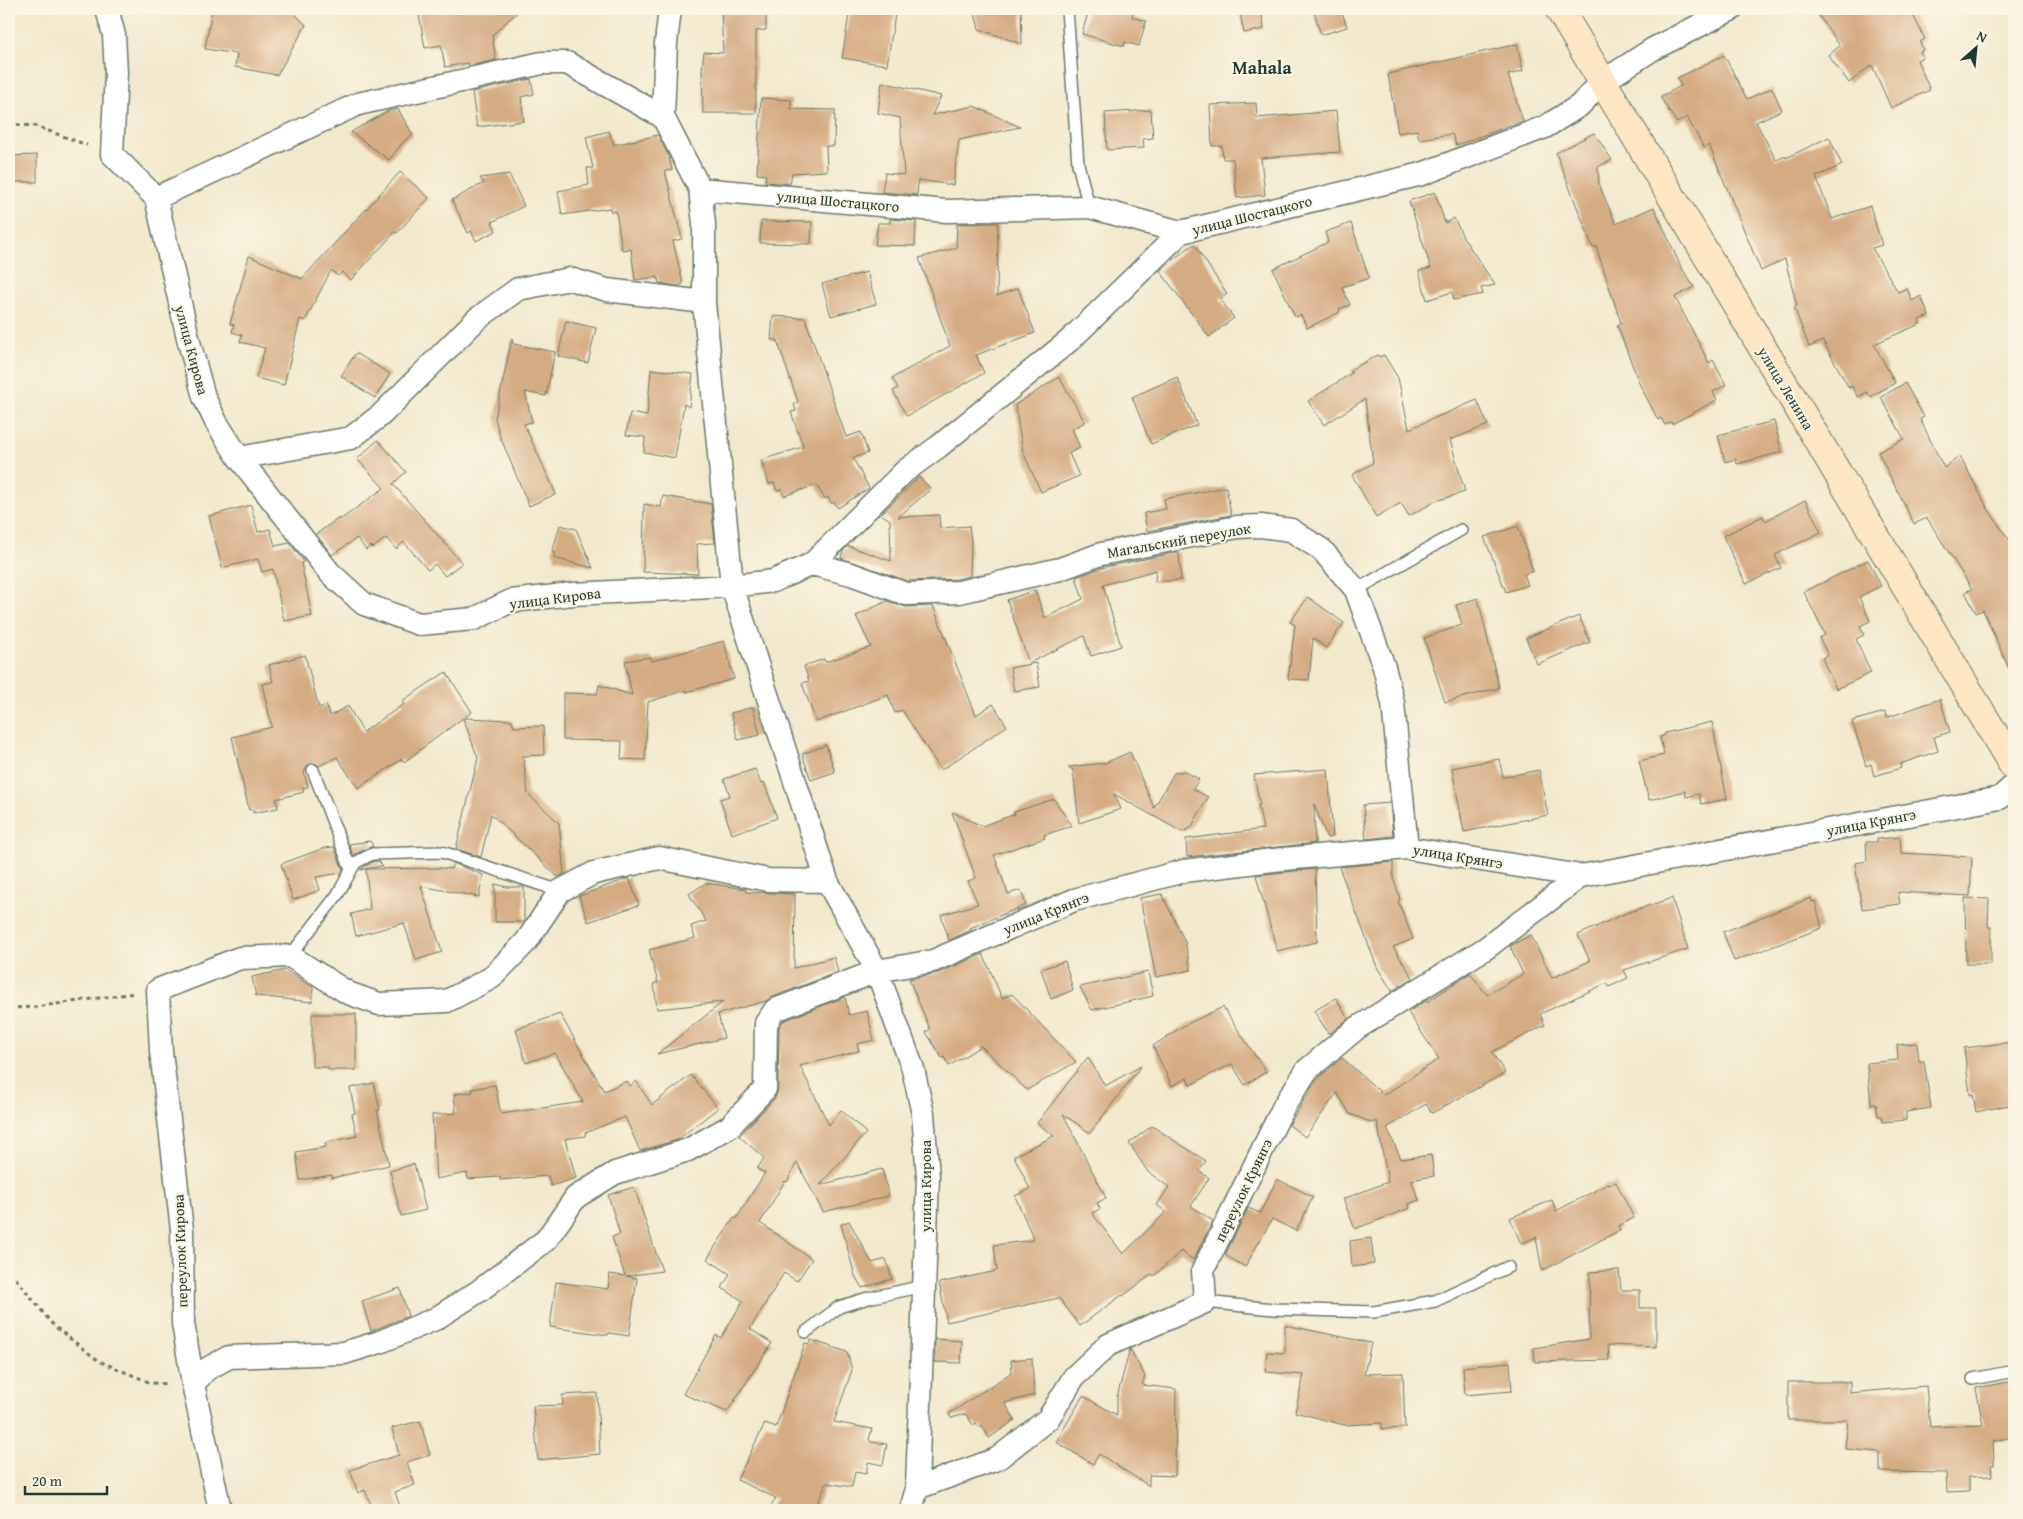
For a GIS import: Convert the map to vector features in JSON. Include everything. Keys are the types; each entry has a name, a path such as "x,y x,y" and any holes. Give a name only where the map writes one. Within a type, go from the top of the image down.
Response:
{"street":[{"path":"107,9 114,35 116,73 112,154 156,198 358,104 542,63 568,63 663,118"},
{"path":"670,9 666,43 663,118 700,189 704,224 704,302 732,586 773,581 812,564 905,471 938,447 1070,340 1181,232"},
{"name":"улица Ленина","path":"1559,9 2014,767"},
{"name":"улица Шостацкого","path":"700,189 947,211 1089,207 1181,232 1422,174 1545,127 1579,106 1602,82 1653,49 1732,9"},
{"name":"улица Кирова","path":"156,198 189,342 204,397 216,422 239,458 330,573 364,604 419,624 474,618 511,600 573,594 732,586 827,881 877,971 914,1069 924,1114 928,1177 917,1488 911,1510"},
{"path":"239,458 351,438 381,415 477,319 518,289 570,279 607,290 704,302"},
{"name":"Магальский переулок","path":"812,564 850,574 906,594 959,592 1060,569 1101,554 1237,527 1261,526 1291,530 1322,550 1356,590 1384,667 1393,703 1408,848"},
{"name":"улица Крянгэ","path":"193,1384 207,1370 229,1357 344,1354 380,1342 435,1319 479,1291 546,1240 576,1197 615,1173 688,1150 729,1127 765,1089 766,1023 775,1010 877,971 933,960 1074,900 1184,871 1273,860 1408,848 1581,876 2000,798 2014,785"},
{"path":"158,990 240,958 290,956 348,993 379,1004 447,1001 491,978 526,942 560,891 594,873 659,858 768,880 827,881"},
{"name":"переулок Крянгэ","path":"1205,1302 1203,1270 1284,1106 1307,1070 1357,1028 1486,948 1581,876"},
{"name":"переулок Кирова","path":"158,990 161,1052 182,1230 183,1323 193,1384 220,1510"},
{"path":"917,1488 997,1460 1048,1419 1074,1377 1108,1345 1205,1302"}],"lane":[{"path":"1067,9 1078,164 1089,207"},
{"path":"1356,590 1461,530"},
{"path":"313,770 351,870"},
{"path":"290,956 338,894 355,863 372,854 442,852 560,891"},
{"path":"1205,1302 1272,1309 1374,1312 1435,1301 1508,1267"},
{"path":"806,1332 839,1307 868,1298 924,1286"},
{"path":"1973,1379 2014,1371"}],"path":[{"path":"9,124 35,126 112,154"},
{"path":"9,1008 35,1007 158,990"},
{"path":"9,1274 16,1279 54,1326 98,1361 152,1383 193,1384"}],"building":[{"path":"212,9 290,9 306,25 277,75 235,67 237,54 205,49"},
{"path":"418,9 521,9 492,35 496,60 469,66 468,63 445,67 441,45 425,48"},
{"path":"721,9 766,9 766,30 756,31 756,113 703,113 702,69 704,52 723,53"},
{"path":"850,9 895,14 887,65 842,58"},
{"path":"974,9 1021,9 1022,44 979,29"},
{"path":"1089,9 1134,9 1132,17 1146,21 1139,46 1125,42 1124,46 1082,34"},
{"path":"1239,9 1261,9 1264,29 1244,33"},
{"path":"1327,9 1341,9 1347,27 1321,35 1314,12"},
{"path":"1814,9 1910,9 1925,39 1920,42 1923,50 1920,52 1923,57 1917,60 1930,90 1891,108 1872,65 1849,83 1828,55 1840,46"},
{"path":"1517,44 1523,71 1508,75 1523,121 1456,145 1452,134 1419,139 1417,130 1398,133 1388,74"},
{"path":"1724,55 1747,99 1772,88 1782,110 1756,122 1776,160 1786,156 1786,158 1829,137 1842,165 1816,177 1832,219 1870,206 1882,245 1872,248 1898,292 1907,288 1912,301 1921,296 1929,316 1919,320 1920,324 1874,344 1895,383 1870,397 1867,392 1858,397 1852,386 1849,388 1823,341 1809,347 1794,307 1797,306 1785,259 1761,271 1709,145 1704,148 1687,117 1677,123 1660,97 1681,86 1677,78"},
{"path":"531,79 534,94 521,97 524,121 477,127 472,92"},
{"path":"882,82 941,96 932,115 974,106 1020,127 959,140 953,185 918,180 917,195 882,192 885,173 904,175 900,118 878,113"},
{"path":"761,98 791,100 791,109 835,110 834,146 826,146 827,171 792,173 790,184 765,182 766,175 757,174"},
{"path":"1256,103 1257,118 1336,111 1340,152 1261,158 1265,195 1237,198 1233,159 1223,159 1222,146 1212,146 1210,105"},
{"path":"398,109 413,135 404,141 389,160 351,132 388,111"},
{"path":"1151,110 1153,138 1143,139 1144,148 1107,150 1105,113"},
{"path":"609,131 614,145 658,135 669,157 672,170 665,171 682,239 673,241 683,284 678,286 659,283 658,277 635,280 631,249 622,250 616,211 611,212 610,208 562,215 558,191 589,185 587,168 593,168 586,137"},
{"path":"1594,133 1612,160 1598,167 1599,185 1616,224 1654,207 1681,267 1694,287 1675,297 1709,363 1713,360 1726,385 1713,392 1717,400 1672,424 1671,422 1665,425 1661,418 1658,420 1640,385 1617,325 1621,323 1596,246 1593,248 1556,153"},
{"path":"37,155 37,182 9,182 9,156"},
{"path":"400,172 429,198 351,280 342,272 338,276 331,270 305,321 300,319 284,385 256,378 265,348 240,342 242,335 232,332 234,325 230,324 249,256 302,279"},
{"path":"509,174 524,206 492,222 496,231 476,241 471,231 468,233 452,200 484,183 480,178"},
{"path":"1435,192 1445,223 1454,218 1463,237 1495,285 1481,288 1483,294 1454,300 1452,292 1427,300 1419,271 1431,268 1409,201"},
{"path":"890,219 916,221 915,246 875,245 878,223 890,223"},
{"path":"761,221 812,222 811,244 760,243"},
{"path":"998,223 997,296 1018,288 1035,333 976,355 984,373 907,416 893,391 898,388 892,378 950,346 919,258 956,248 957,224"},
{"path":"1351,223 1369,278 1342,287 1350,305 1339,309 1340,312 1307,328 1301,315 1296,317 1294,315 1273,269 1328,242 1325,232"},
{"path":"1194,244 1227,294 1220,299 1234,318 1209,337 1160,271"},
{"path":"867,272 876,304 831,316 822,284"},
{"path":"773,316 805,318 846,437 861,432 868,453 853,458 869,488 838,508 834,502 832,504 828,497 825,499 816,485 784,496 782,489 777,491 774,483 769,484 761,460 803,447 791,412 796,411 794,404 798,402 777,340 771,340"},
{"path":"566,321 596,328 588,363 558,356"},
{"path":"512,338 513,344 555,352 546,396 525,392 532,422 524,424 556,494 529,506 501,441 495,418"},
{"path":"356,353 390,374 375,398 341,376"},
{"path":"1378,355 1379,357 1384,355 1398,378 1409,429 1477,400 1488,425 1450,440 1465,492 1436,501 1409,516 1401,503 1376,517 1352,475 1373,463 1365,399 1324,425 1308,401 1352,373 1350,370"},
{"path":"651,369 693,374 689,407 684,404 675,458 644,452 645,437 626,435 630,413 647,416"},
{"path":"1059,377 1085,422 1072,429 1080,448 1069,453 1079,476 1041,492 1023,452 1015,405"},
{"path":"1177,377 1197,425 1151,444 1132,397"},
{"path":"1905,383 1924,417 1920,419 1944,468 1960,456 1988,509 2014,547 2014,680 1983,610 1976,613 1965,592 1972,589 1927,518 1914,524 1878,452 1904,439 1881,397"},
{"path":"1774,421 1782,452 1737,464 1736,459 1725,462 1718,435"},
{"path":"378,440 406,472 393,484 462,563 445,576 435,564 428,570 404,542 396,549 386,538 373,548 371,546 366,550 357,538 332,555 316,534 339,518 340,520 384,488 357,459"},
{"path":"919,477 931,489 898,517 939,515 940,528 969,526 971,540 970,576 957,579 908,581 841,558 843,551 848,546 891,561 890,520 881,514"},
{"path":"1226,487 1231,515 1147,531 1144,513 1166,509 1164,499"},
{"path":"663,496 711,504 715,543 697,544 698,574 643,572 644,504 661,507"},
{"path":"1805,500 1821,532 1775,555 1781,568 1746,584 1723,536 1763,516 1765,521"},
{"path":"251,505 258,532 270,529 275,546 290,543 304,562 301,563 312,616 284,621 273,569 262,572 258,559 222,568 209,516"},
{"path":"560,525 576,529 593,568 554,558 555,553 552,553"},
{"path":"1518,526 1533,571 1524,574 1528,585 1506,592 1484,537"},
{"path":"1179,552 1181,580 1155,582 1156,570 1103,585 1121,646 1091,656 1084,636 1029,663 1007,600 1035,590 1045,618 1083,599 1076,577 1105,567"},
{"path":"1868,560 1881,586 1859,597 1870,621 1860,626 1864,635 1856,639 1871,673 1836,689 1822,658 1828,655 1819,638 1825,635 1804,592"},
{"path":"1308,597 1344,623 1326,648 1313,638 1309,680 1288,679 1295,625 1290,622"},
{"path":"1478,598 1499,688 1445,702 1424,638 1462,625 1456,605"},
{"path":"887,601 906,607 933,606 976,715 993,704 1007,726 941,770 902,710 895,713 888,695 816,722 802,683 809,681 804,666 824,659 825,662 871,647 856,616"},
{"path":"1579,616 1590,642 1537,664 1526,638"},
{"path":"724,641 734,679 686,692 686,690 648,702 645,760 621,759 622,741 563,740 563,693 597,694 599,685 632,695 625,661 651,657 652,661"},
{"path":"305,655 319,708 326,705 330,716 348,706 363,732 404,704 402,701 446,672 472,712 464,718 512,720 514,727 543,726 544,755 523,756 528,794 559,823 564,874 558,877 491,814 481,857 456,849 478,758 463,718 404,762 402,759 358,788 337,757 319,766 314,763 308,765 304,772 308,787 302,788 304,792 276,799 278,808 253,813 253,809 249,810 232,737 272,727 262,684 273,682 269,665"},
{"path":"1036,663 1040,687 1014,691 1010,668"},
{"path":"1940,699 1950,732 1934,737 1938,751 1900,764 1901,768 1874,776 1871,764 1866,766 1852,721 1885,712 1886,718"},
{"path":"753,707 760,735 738,740 731,713"},
{"path":"1712,722 1727,799 1701,804 1699,794 1686,797 1685,791 1649,800 1639,761 1664,755 1660,737 1665,735 1665,733"},
{"path":"826,745 835,772 811,780 802,754"},
{"path":"1130,752 1154,808 1174,773 1184,771 1199,779 1193,789 1208,797 1191,828 1182,832 1114,794 1121,809 1079,823 1073,770 1068,767 1105,763"},
{"path":"1499,759 1503,777 1539,770 1548,815 1464,832 1452,768"},
{"path":"755,769 761,784 764,782 777,818 732,834 720,799 730,796 724,779"},
{"path":"1328,769 1333,837 1327,838 1314,804 1315,843 1187,857 1186,839 1263,829 1254,775"},
{"path":"1054,799 1072,826 1044,835 1045,838 994,855 1008,894 1021,890 1026,905 970,928 971,930 949,940 941,915 978,904 968,881 976,878 952,812 982,826 1015,814 1014,812"},
{"path":"1390,803 1393,836 1366,839 1363,805"},
{"path":"1900,837 1901,853 1972,857 1970,896 1898,892 1900,904 1862,909 1855,863 1867,861 1866,842 1877,842 1877,839"},
{"path":"370,841 373,846 353,855 349,844"},
{"path":"334,847 343,870 341,873 316,877 320,890 293,900 281,864 324,848"},
{"path":"374,861 379,861 382,866 360,870"},
{"path":"1393,862 1393,876 1400,900 1398,901 1413,939 1393,947 1413,978 1392,991 1377,967 1339,867"},
{"path":"453,863 483,875 479,897 421,886 442,952 416,960 404,923 356,936 351,914 370,909 366,869 451,869"},
{"path":"1315,869 1317,942 1277,951 1256,875"},
{"path":"629,878 639,905 588,922 579,896"},
{"path":"706,883 746,889 746,892 795,894 794,968 834,957 838,972 766,1001 718,1014 724,1038 657,1054 723,1002 657,1009 654,983 658,983 649,950 695,938 691,926 706,921 689,894"},
{"path":"495,884 507,887 524,887 524,922 495,922"},
{"path":"1162,894 1185,942 1191,970 1156,977 1140,898"},
{"path":"1672,898 1688,949 1624,970 1628,978 1609,987 1607,983 1540,1014 1545,1025 1492,1052 1505,1073 1432,1113 1426,1104 1387,1128 1401,1159 1431,1155 1434,1176 1411,1180 1419,1200 1409,1204 1410,1208 1355,1229 1343,1199 1388,1182 1377,1121 1373,1123 1350,1114 1337,1093 1305,1137 1289,1125 1317,1079 1342,1058 1384,1095 1439,1059 1408,1012 1427,1000 1427,1002 1470,973 1487,995 1523,974 1510,946 1531,935 1552,978 1590,961 1578,935 1626,913"},
{"path":"1811,898 1812,902 1815,901 1822,928 1734,961 1723,932"},
{"path":"1965,898 1989,899 1988,927 1991,927 1991,964 1966,964"},
{"path":"983,954 1002,998 1012,994 1076,1062 1027,1090 981,1046 949,1066 926,1032 930,1029 909,979 938,973"},
{"path":"1065,961 1073,990 1051,999 1041,969"},
{"path":"285,970 313,987 312,1002 256,996 252,977"},
{"path":"1148,972 1153,996 1092,1010 1080,987"},
{"path":"845,997 849,1015 867,1011 874,1040 857,1044 859,1051 800,1066 829,1125 841,1110 866,1133 820,1185 882,1169 889,1196 823,1212 797,1162 787,1182 785,1181 760,1223 812,1259 797,1281 784,1273 750,1329 772,1343 727,1412 683,1394 716,1335 721,1338 743,1301 722,1288 730,1274 707,1259 734,1218 736,1219 765,1173 757,1169 764,1158 739,1136 775,1098 778,1089 779,1027 783,1021"},
{"path":"1336,998 1348,1019 1329,1034 1314,1011"},
{"path":"1223,1007 1266,1072 1245,1085 1232,1064 1190,1085 1187,1078 1172,1086 1153,1046 1183,1026"},
{"path":"312,1014 356,1014 356,1070 328,1070 328,1067 312,1067"},
{"path":"560,1014 604,1091 627,1081 630,1086 636,1081 652,1105 691,1075 718,1108 677,1140 640,1151 625,1117 585,1133 585,1136 565,1139 576,1178 551,1186 548,1176 500,1180 500,1177 468,1179 467,1173 436,1179 432,1115 456,1113 454,1094 473,1092 472,1089 495,1085 501,1114 583,1102 555,1053 526,1063 516,1029"},
{"path":"2014,1042 2014,1104 1976,1112 1973,1094 1970,1095 1964,1048"},
{"path":"1917,1043 1919,1061 1924,1061 1931,1108 1906,1112 1906,1120 1882,1122 1881,1116 1878,1116 1876,1104 1871,1104 1867,1063 1898,1060 1897,1045"},
{"path":"1088,1057 1105,1086 1141,1066 1090,1133 1063,1114 1106,1198 1097,1203 1100,1209 1092,1213 1123,1254 1166,1212 1157,1205 1169,1187 1148,1172 1129,1143 1152,1126 1206,1161 1199,1171 1209,1178 1191,1206 1213,1221 1193,1260 1181,1251 1154,1276 1152,1274 1080,1326 1059,1298 947,1322 939,1283 997,1271 994,1245 1034,1240 1015,1196 1030,1189 1014,1156 1054,1136 1037,1123"},
{"path":"374,1083 380,1110 377,1110 389,1165 332,1178 332,1175 300,1180 296,1152 326,1147 325,1143 357,1136 352,1114 355,1113 350,1088"},
{"path":"414,1164 426,1210 401,1216 390,1171"},
{"path":"1277,1179 1313,1197 1296,1231 1272,1219 1245,1267 1225,1255 1248,1208 1260,1213"},
{"path":"1616,1182 1634,1218 1618,1226 1620,1230 1542,1271 1536,1237 1521,1244 1510,1218 1552,1200 1556,1211 1608,1184"},
{"path":"634,1187 662,1271 626,1276 637,1278 629,1336 550,1327 556,1282 608,1289 610,1274 625,1276 612,1237 620,1234 608,1195"},
{"path":"849,1221 872,1263 886,1259 892,1279 862,1288 855,1276 841,1224"},
{"path":"1371,1238 1374,1264 1352,1267 1350,1241"},
{"path":"1619,1270 1621,1290 1640,1290 1640,1308 1656,1308 1656,1347 1608,1345 1609,1360 1535,1362 1534,1348 1589,1339 1590,1272"},
{"path":"400,1288 408,1316 371,1331 362,1301"},
{"path":"1285,1325 1371,1343 1364,1374 1403,1373 1405,1428 1382,1429 1382,1423 1344,1425 1295,1412 1304,1375 1265,1372 1267,1352 1285,1353"},
{"path":"935,1339 962,1341 961,1363 935,1362"},
{"path":"811,1340 847,1352 852,1370 834,1422 872,1429 869,1439 871,1442 887,1444 883,1465 868,1462 866,1474 855,1472 852,1487 827,1483 814,1510 769,1510 776,1498 737,1480 765,1423 776,1427 805,1343 809,1344"},
{"path":"1130,1349 1145,1376 1142,1385 1176,1389 1175,1476 1149,1475 1149,1486 1099,1454 1093,1464 1056,1442 1083,1396 1117,1415 1117,1397"},
{"path":"1032,1358 1034,1395 1005,1403 1015,1420 989,1438 982,1425 979,1427 976,1423 973,1425 966,1414 951,1418 949,1414 1012,1372 1011,1360"},
{"path":"1510,1362 1512,1391 1465,1395 1463,1367"},
{"path":"2014,1381 2014,1437 1993,1441 1994,1465 1991,1465 1992,1476 1969,1477 1969,1491 1947,1492 1946,1473 1880,1472 1880,1452 1845,1449 1848,1420 1788,1420 1788,1382 1850,1382 1850,1393 1926,1386 1930,1427 1983,1425 1976,1388"},
{"path":"597,1393 600,1454 538,1460 533,1406 563,1405 562,1395"},
{"path":"420,1421 430,1455 407,1462 415,1485 395,1492 401,1510 373,1510 365,1490 358,1493 350,1470 399,1455 392,1428"}],"district":[{"name":"Mahala","path":"1262,67"}]}
